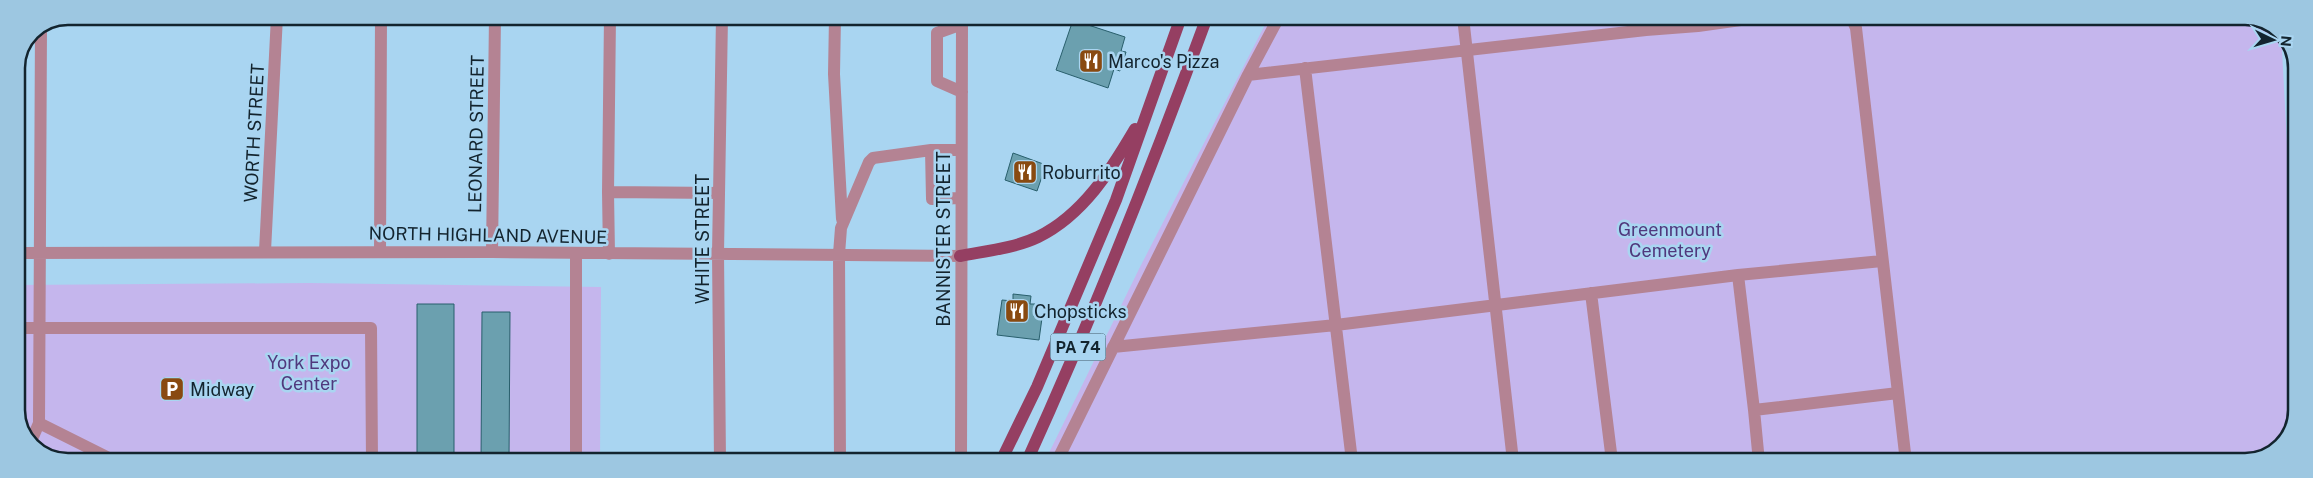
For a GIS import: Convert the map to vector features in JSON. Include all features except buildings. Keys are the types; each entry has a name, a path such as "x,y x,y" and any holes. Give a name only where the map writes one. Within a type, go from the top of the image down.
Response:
{"main road":[{"name":"PA 74","path":"1006,453 1075,300 1116,200 1178,25"},
{"name":"PA 74","path":"1031,453 1126,232 1204,25"},
{"path":"960,256 1007,247 1038,237 1057,225 1084,202 1110,171 1149,108"}],"street":[{"name":"WORTH STREET","path":"266,251 277,25"},
{"path":"380,252 381,25"},
{"name":"LEONARD STREET","path":"492,252 496,25"},
{"path":"610,25 608,192 610,254"},
{"name":"WHITE STREET","path":"720,453 718,253 722,25"},
{"path":"835,25 834,74 843,222 839,254 840,453"},
{"path":"953,25 937,34 937,81 962,92"},
{"name":"BANNISTER STREET","path":"961,453 962,25"},
{"path":"1062,453 1248,75 1275,25"},
{"path":"1464,25 1512,453"},
{"path":"1248,75 1705,25"},
{"path":"1855,25 1905,453"},
{"path":"34,435 39,423 41,35"},
{"path":"1305,68 1351,453"},
{"path":"843,222 869,162 873,158 931,150 961,150"},
{"path":"931,150 932,199 961,198"},
{"path":"608,192 719,193"},
{"name":"NORTH HIGHLAND AVENUE","path":"25,253 266,251 960,256"},
{"path":"576,253 576,453"},
{"path":"1113,347 1336,325 1738,275 1882,261"},
{"path":"1738,275 1758,453"},
{"path":"1591,293 1611,453"},
{"path":"25,328 371,328 372,453"},
{"path":"1754,410 1898,393"},
{"path":"39,423 99,453"}],"green space":[{"name":"Greenmount Cemetery","path":"1265,25 2245,25 2259,27 2267,31 2282,46 2288,163 2288,410 2286,424 2277,438 2264,449 2251,453 1049,453 1139,269"},
{"name":"York Expo Center","path":"309,283 601,287 600,453 68,453 51,450 36,438 26,421 25,285"}],"place":[{"name":"Marco's Pizza","path":"1091,61"},
{"name":"Roburrito","path":"1025,172"},
{"name":"Chopsticks","path":"1017,311"},
{"name":"Midway","path":"172,389"}]}
